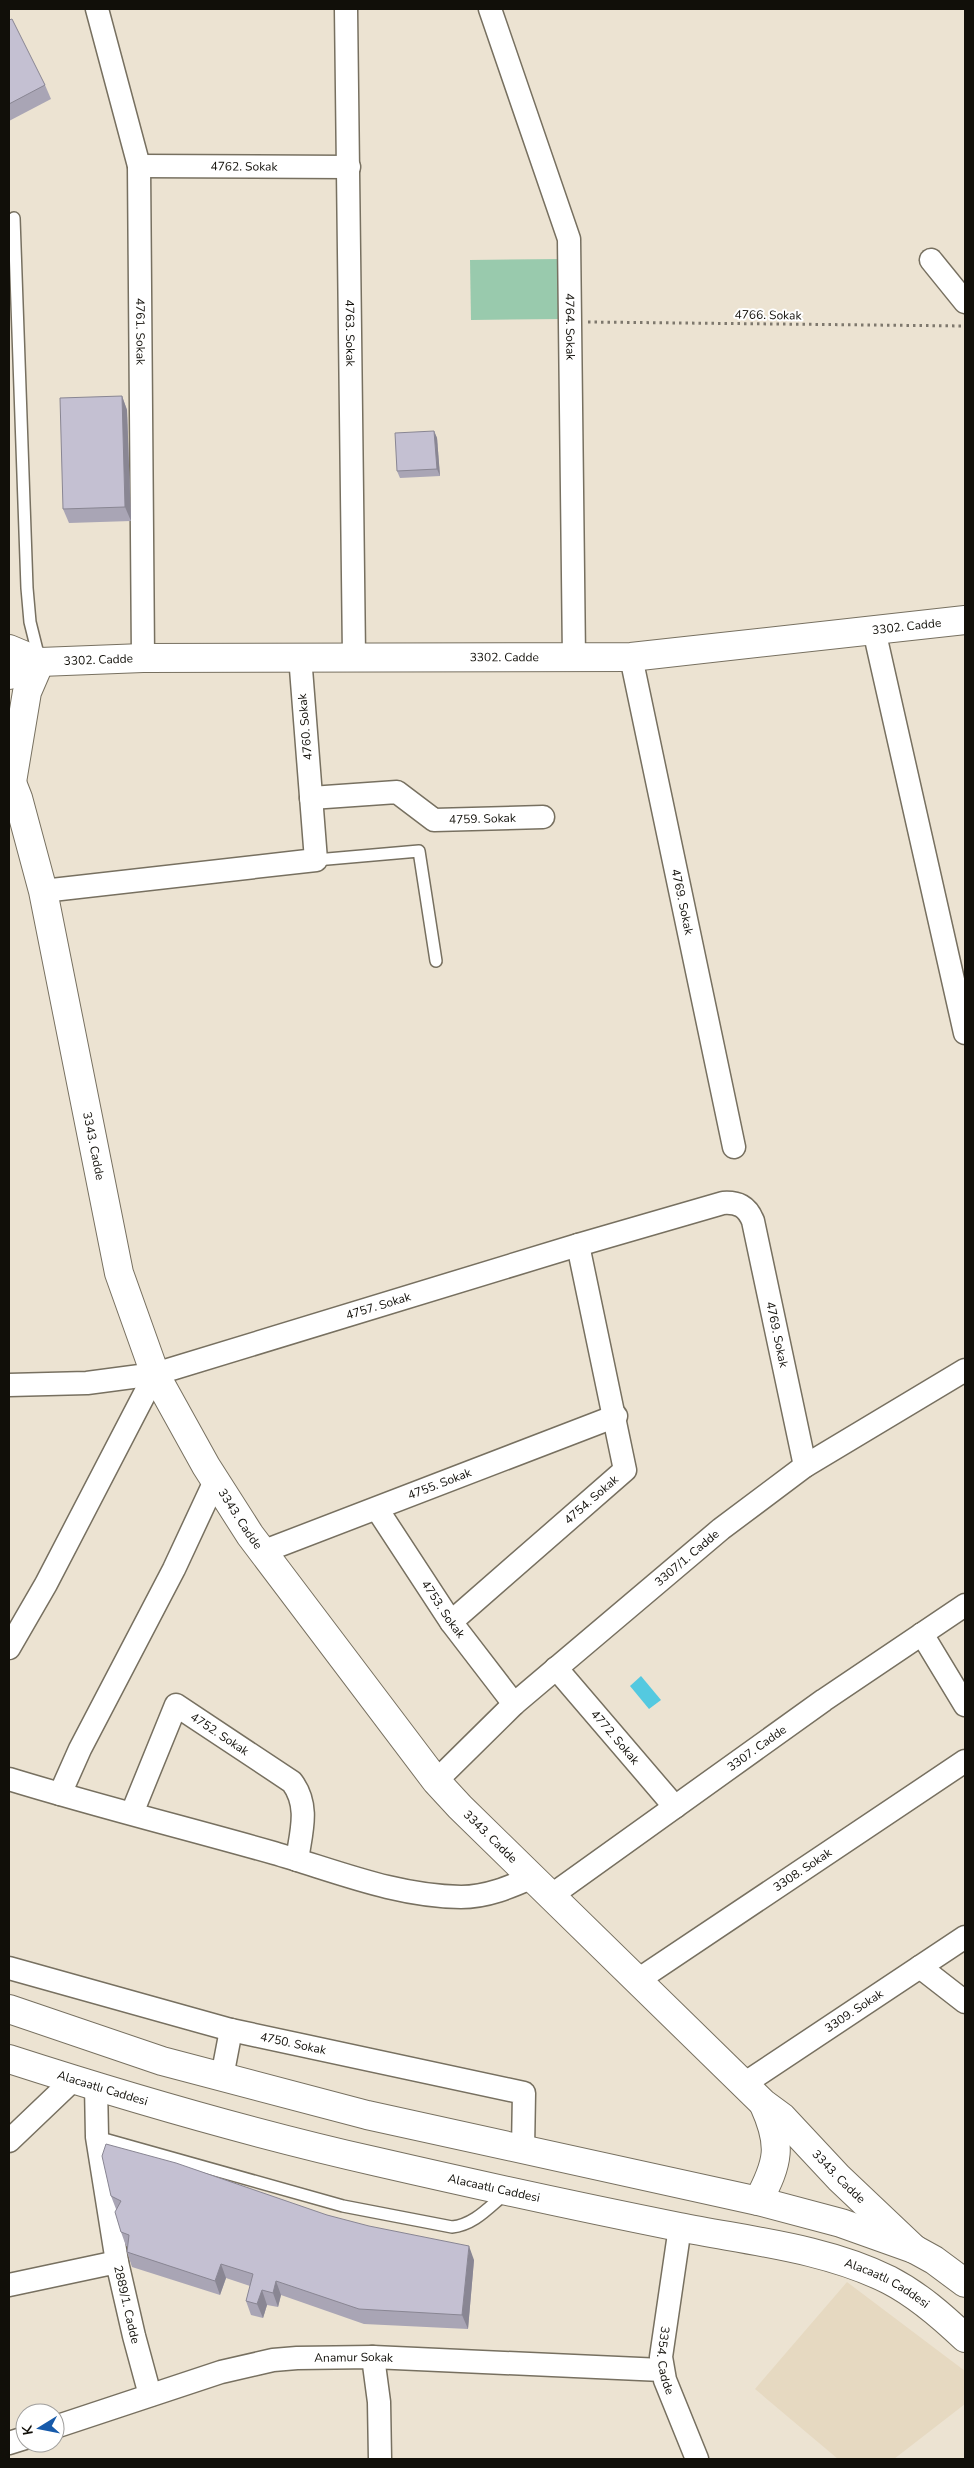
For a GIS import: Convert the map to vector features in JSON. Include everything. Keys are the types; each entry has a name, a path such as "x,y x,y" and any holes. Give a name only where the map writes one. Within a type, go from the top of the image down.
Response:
{"street":[{"name":"4761. Sokak","path":"97,9 139,166 143,658"},
{"name":"4763. Sokak","path":"346,9 354,656"},
{"name":"4764. Sokak","path":"490,9 569,239 574,658"},
{"name":"4762. Sokak","path":"139,166 349,167"},
{"path":"931,260 965,302"},
{"name":"3302. Cadde","path":"9,675 40,662 143,658 300,656 632,657 965,620"},
{"path":"874,630 965,1034"},
{"name":"3302. Cadde","path":"9,649 40,662"},
{"name":"4760. Sokak","path":"300,656 316,860"},
{"name":"4769. Sokak","path":"632,657 734,1147"},
{"path":"10,780 27,692 40,662"},
{"name":"3343. Cadde","path":"10,780 43,891 119,1272 155,1374 215,1481 262,1552 436,1781 460,1807 763,2103 782,2117 839,2178 914,2249"},
{"name":"4759. Sokak","path":"311,798 397,792 434,820 543,817"},
{"path":"43,891 316,860"},
{"name":"4757. Sokak","path":"9,1385 88,1383 155,1374 578,1245 723,1203 735,1202 742,1205"},
{"name":"4769. Sokak","path":"742,1205 750,1212 753,1221 805,1466"},
{"name":"4754. Sokak","path":"452,1622 625,1470 616,1416 578,1245"},
{"name":"3307/1. Cadde","path":"436,1781 514,1704 721,1529 805,1466 965,1370"},
{"path":"9,1648 46,1584 155,1374"},
{"name":"4755. Sokak","path":"262,1552 616,1416"},
{"path":"60,1794 80,1749 174,1569 215,1481"},
{"name":"4753. Sokak","path":"377,1509 452,1622 514,1704"},
{"name":"3307. Cadde","path":"9,1779 297,1860 368,1883 413,1892 462,1897 542,1886 675,1807 824,1700 965,1605"},
{"path":"922,1634 965,1705"},
{"name":"4772. Sokak","path":"556,1668 675,1807"},
{"name":"4752. Sokak","path":"132,1813 176,1705 292,1782 303,1801 304,1814 297,1860"},
{"name":"3308. Sokak","path":"638,1980 965,1761"},
{"name":"3309. Sokak","path":"744,2084 965,1937"},
{"path":"920,1967 965,2002"},
{"name":"4750. Sokak","path":"9,1968 231,2030 524,2093 523,2149"},
{"path":"9,2009 162,2061 222,2078 367,2115 758,2200 841,2223 914,2249 934,2260 965,2283"},
{"path":"222,2078 231,2030"},
{"name":"Alacaatlı Caddesi","path":"9,2058 276,2137 508,2191 798,2250 868,2271 912,2293 965,2338"},
{"path":"9,2141 85,2082 117,2262"},
{"name":"3343. Cadde","path":"758,2200 774,2171 777,2154 773,2125 763,2103"},
{"name":"3354. Cadde","path":"680,2227 662,2344 662,2370 697,2459"},
{"name":"2889/1. Cadde","path":"9,2285 117,2262 150,2395"},
{"path":"373,2357 379,2402 380,2459"},
{"name":"Anamur Sokak","path":"65,2424 221,2372 273,2360 373,2357 662,2370"}],"lane":[{"path":"14,218 27,588 30,622 40,662"},
{"path":"316,860 419,851 436,961"},
{"path":"96,2137 343,2206 452,2227 473,2220 508,2191"}],"path":[{"name":"4766. Sokak","path":"570,322 965,326"}],"shaded area":[{"path":"847,2282 965,2371 965,2404 894,2459 838,2459 755,2389"}],"green space":[{"path":"561,259 562,319 471,320 470,260"}],"water":[{"path":"641,1676 661,1700 649,1709 630,1686"}],"building":[{"path":"12,19 45,85 9,104 9,20"},
{"path":"122,396 125,507 63,509 60,398"},
{"path":"434,431 437,469 397,471 395,433"},
{"path":"106,2144 176,2163 327,2215 369,2226 469,2246 462,2315 359,2309 276,2281 273,2293 262,2290 257,2304 246,2301 253,2274 221,2264 215,2281 127,2252 129,2235 121,2232 115,2212 121,2201 111,2196 102,2156"}]}
